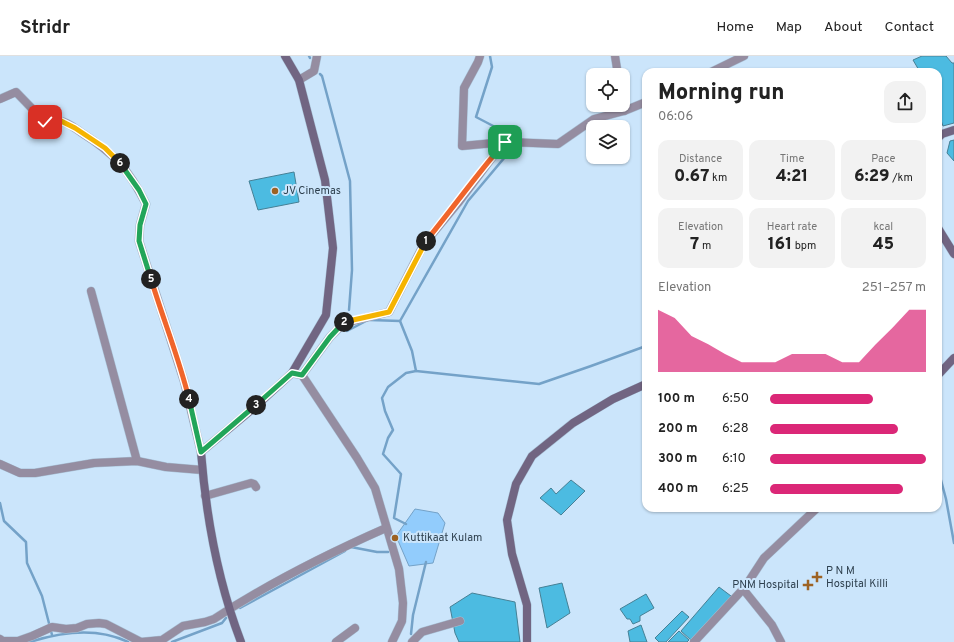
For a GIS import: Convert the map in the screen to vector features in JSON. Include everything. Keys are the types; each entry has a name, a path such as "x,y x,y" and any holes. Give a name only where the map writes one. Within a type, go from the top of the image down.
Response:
{"main road":[{"path":"241,642 220,574 205,496 201,452 256,406 292,373 326,315 333,248 326,180 299,80 285,56"},
{"path":"942,134 954,130"},
{"path":"942,234 954,254"},
{"path":"942,371 954,358"},
{"path":"527,642 527,605 512,554 507,520 516,484 532,456 573,423 613,399 642,386"}],"street":[{"path":"299,80 314,71 317,56"},
{"path":"480,56 464,88 462,146 505,142 558,144 594,119 612,112"},
{"path":"615,56 617,68"},
{"path":"718,68 744,56"},
{"path":"0,99 16,92 45,122 61,121 90,137 105,148 124,167 139,190 146,204 140,225 139,241 184,381 201,452"},
{"path":"630,106 642,103"},
{"path":"302,375 330,337 344,323 389,312 424,244 505,142"},
{"path":"91,292 137,461"},
{"path":"292,373 302,375 375,488 399,568 403,603 402,620 392,642"},
{"path":"0,464 20,473 35,473 94,463 137,461 166,467 202,470"},
{"path":"205,496 251,484 254,484 256,487"},
{"path":"694,642 743,589 764,558 813,512"},
{"path":"0,639 3,641 18,641 52,627 66,629 99,623 106,624 141,642 162,640 183,626 214,619 263,588 346,545 386,528"},
{"path":"743,589 772,625 781,642"},
{"path":"412,642 422,632 460,621"},
{"path":"336,642 355,628"}],"water":[{"path":"415,509 438,513 445,523 433,563 409,566 396,536"}],"building":[{"path":"922,56 946,56 952,63 954,63 954,123 943,126 942,123 942,68 918,68 913,60"},
{"path":"954,140 954,161 947,153 950,141"},
{"name":"JV Cinemas","path":"294,172 299,202 258,210 249,181"},
{"path":"571,480 585,491 561,515 540,498 551,488 556,494"},
{"path":"562,583 570,613 547,628 539,588"},
{"path":"719,587 731,596 692,641 681,631"},
{"path":"472,593 515,602 520,642 459,642 455,633 450,607"},
{"path":"646,594 654,608 640,616 640,621 633,624 630,619 627,619 620,609"},
{"path":"682,611 689,617 666,642 659,642 655,638"},
{"path":"641,625 647,642 630,642 628,631"},
{"path":"679,631 689,640 687,642 668,642"}],"waterway":[{"path":"490,56 492,67 476,117 499,129 502,135"},
{"path":"320,74 322,76 350,181 352,270 349,310"},
{"path":"406,524 394,518 401,474 383,454 388,438 393,430 385,411 382,398 388,387 406,373 416,371 412,351 400,321 468,201 510,151 510,149"},
{"path":"370,320 400,321"},
{"path":"348,325 347,331 366,321"},
{"path":"416,371 539,384 642,347"},
{"path":"942,484 954,543"},
{"path":"0,503 4,521 26,542 27,563 42,596 52,635"},
{"path":"351,547 377,552 388,552"},
{"path":"240,608 345,551"},
{"path":"411,634 413,615 426,562"},
{"path":"172,642 222,623 226,618"},
{"path":"30,642 54,636 79,633 104,634 128,642"}],"place":[{"name":"JV Cinemas","path":"275,191"},
{"name":"Kuttikaat Kulam","path":"395,538"},
{"name":"P N M Hospital Killi","path":"817,577"},
{"name":"PNM Hospital","path":"808,585"}],"route":[{"path":"45,122 61,121 90,137 105,148 124,167 146,204 140,225 139,241 184,381 201,452 256,406 292,373 302,375 330,337 344,323 389,312 424,244 505,142"}]}
